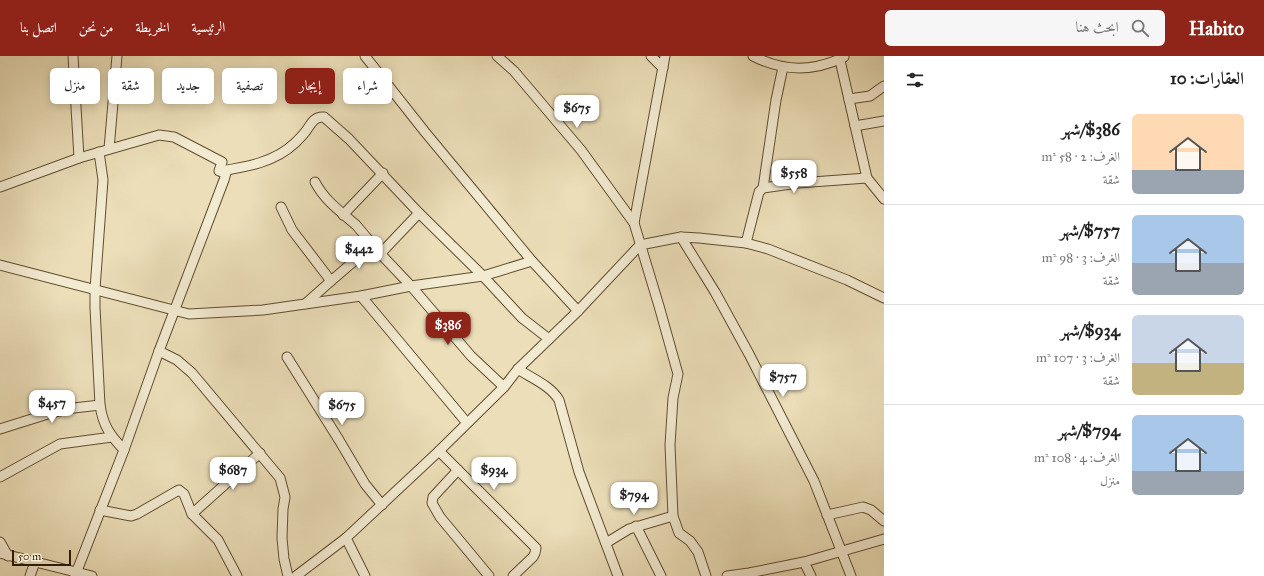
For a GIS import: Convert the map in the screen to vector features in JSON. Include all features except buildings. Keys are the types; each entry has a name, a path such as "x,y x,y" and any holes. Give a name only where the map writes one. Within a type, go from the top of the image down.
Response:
{"street":[{"path":"73,56 79,158"},
{"path":"108,149 117,56"},
{"path":"365,56 425,132 532,260 578,311"},
{"path":"497,56 514,71 581,150 634,223 678,374 672,398 670,445 673,516 679,533 690,541 698,552 706,576"},
{"path":"651,56 663,68"},
{"path":"634,223 665,56"},
{"path":"753,56 782,67 808,68 841,57 867,178 884,200"},
{"path":"764,188 782,67"},
{"path":"849,99 870,96 884,86"},
{"path":"219,171 241,168 263,162 283,153 305,132 312,121 320,117 324,117 349,139 383,173 419,213 483,276 522,318 548,339"},
{"path":"855,126 884,121"},
{"path":"0,187 79,158 159,135 174,137 222,162 219,171"},
{"path":"99,152 103,180 95,308 100,405 102,418 112,437 124,450"},
{"path":"76,574 124,450 159,351 224,180 226,173 219,171"},
{"path":"342,215 383,173"},
{"path":"746,242 759,192 764,188 798,183 867,178"},
{"path":"315,182 322,194 342,215 356,226 411,286 470,356 504,387"},
{"path":"281,207 292,230 330,281"},
{"path":"305,304 368,249 378,250 419,213"},
{"path":"681,237 715,292 749,354 814,481 851,576"},
{"path":"296,576 346,538 439,451 504,387 518,369 578,311 640,245 681,237 746,242 847,280 884,298"},
{"path":"0,265 189,314 264,310 361,296 411,286 483,276 532,260"},
{"path":"361,296 467,423"},
{"path":"159,351 184,365 280,478 285,497 282,538 284,559 288,576"},
{"path":"286,357 349,456 365,484 382,505"},
{"path":"518,369 550,389 556,394 559,400 579,472 618,576"},
{"path":"0,429 51,413 74,408 100,405"},
{"path":"0,477 60,444 112,437"},
{"path":"439,451 536,548 533,557 513,576"},
{"path":"192,514 260,453"},
{"path":"458,470 433,497 432,503 440,517 489,576"},
{"path":"100,510 131,516 180,490 184,494 192,514 218,540 237,576"},
{"path":"827,515 863,507 871,510 884,521"},
{"path":"606,543 636,526 673,516"},
{"path":"636,526 661,576"},
{"path":"346,538 365,576"},
{"path":"727,576 804,562 884,539"},
{"path":"0,542 4,555 76,574 91,576"},
{"path":"30,576 34,562"},
{"path":"804,562 811,576"}]}
